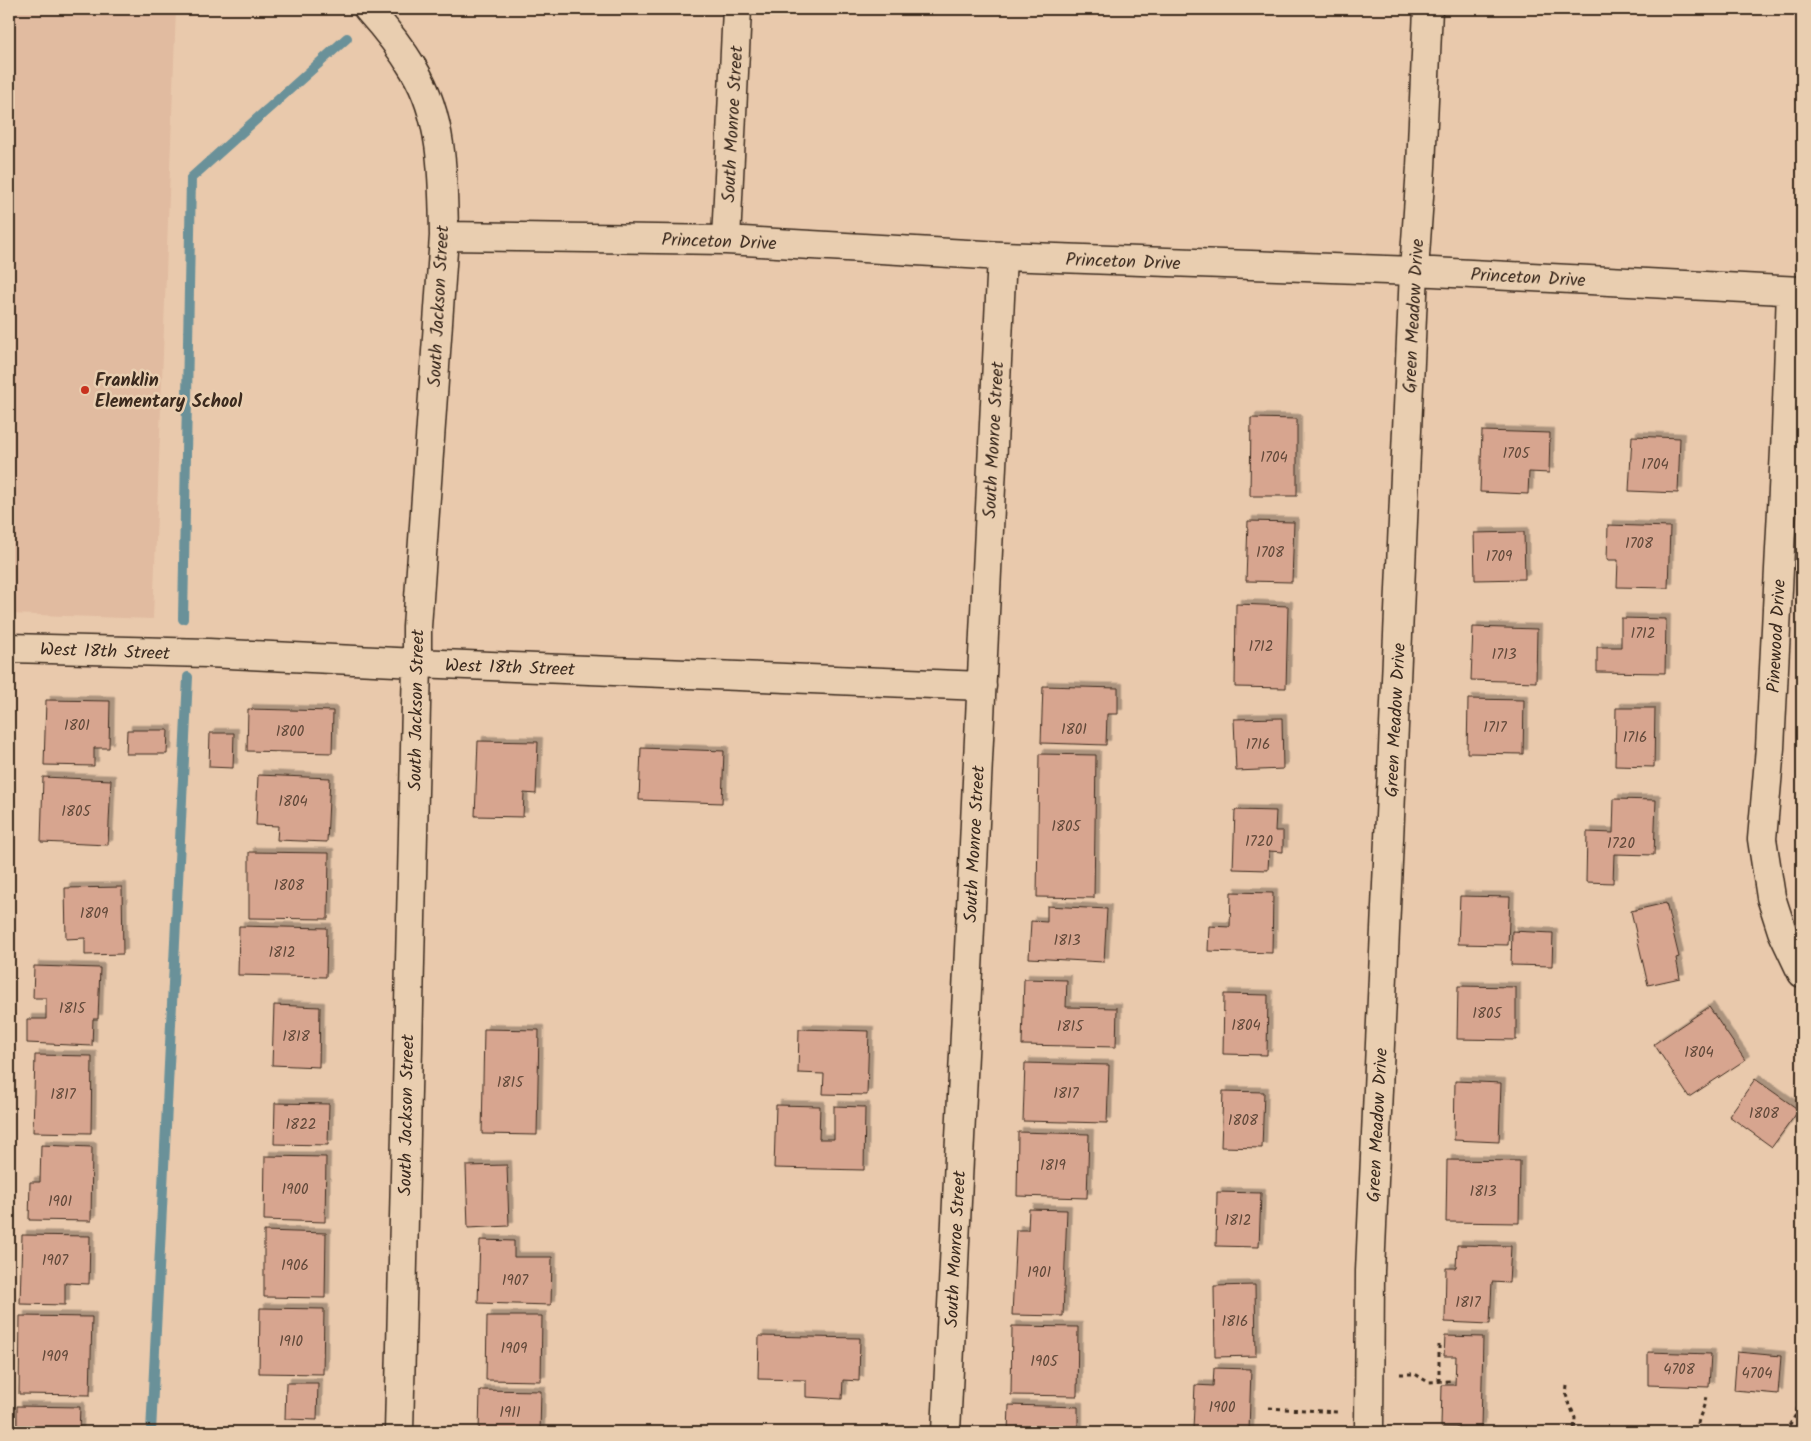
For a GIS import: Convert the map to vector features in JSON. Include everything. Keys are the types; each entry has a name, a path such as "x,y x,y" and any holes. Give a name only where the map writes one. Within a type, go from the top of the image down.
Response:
{"street":[{"name":"South Jackson Street","path":"368,9 387,30 415,72 429,105 438,140 442,176 444,236 416,663 399,1432"},
{"name":"South Monroe Street","path":"726,240 737,9"},
{"name":"Green Meadow Drive","path":"1369,1423 1370,1271 1414,271 1428,9"},
{"name":"Princeton Drive","path":"444,236 726,240 1002,256 1414,271 1797,291"},
{"name":"South Monroe Street","path":"946,1432 1002,256"},
{"name":"Pinewood Drive","path":"1797,291 1786,430 1770,748 1762,839 1771,897 1782,931 1802,973"},
{"name":"West 18th Street","path":"9,648 208,653 982,686"}],"path":[{"path":"1439,1345 1439,1382"},
{"path":"1369,1373 1415,1374 1428,1382 1450,1382"},
{"path":"1566,1386 1566,1395 1575,1418 1574,1432"},
{"path":"1697,1432 1697,1421 1703,1411 1706,1395"},
{"path":"1785,1432 1797,1413 1798,1401"},
{"path":"1269,1408 1369,1423"}],"shaded area":[{"name":"Franklin Elementary School","path":"9,9 176,9 153,619 9,614"}],"building":[{"path":"1251,418 1297,419 1297,496 1250,496"},
{"path":"1482,431 1550,433 1549,473 1529,472 1528,494 1480,492"},
{"path":"1632,436 1680,438 1678,493 1629,491"},
{"path":"1248,521 1294,522 1292,582 1246,581"},
{"path":"1608,525 1670,527 1668,588 1617,587 1618,560 1607,560"},
{"path":"1524,532 1525,579 1475,580 1474,533"},
{"path":"1236,604 1288,606 1286,688 1235,687"},
{"path":"1621,618 1666,619 1665,673 1597,672 1597,647 1621,647"},
{"path":"1473,627 1537,629 1536,682 1471,680"},
{"path":"1043,686 1118,688 1118,714 1107,714 1106,745 1041,743"},
{"path":"1468,699 1524,700 1523,754 1467,753"},
{"path":"46,700 110,701 109,748 94,748 94,766 44,765"},
{"path":"1616,708 1655,708 1654,767 1615,766"},
{"path":"248,709 333,711 332,753 247,751"},
{"path":"1282,718 1283,769 1236,771 1234,719"},
{"path":"127,730 168,730 167,754 126,754"},
{"path":"210,733 234,733 233,768 209,767"},
{"path":"478,741 538,742 536,794 524,793 523,817 475,816"},
{"path":"641,748 724,751 722,803 639,800"},
{"path":"1039,754 1096,755 1094,898 1037,897"},
{"path":"258,775 330,778 327,842 277,840 278,826 256,825"},
{"path":"43,777 111,780 108,845 41,842"},
{"path":"1614,799 1656,800 1654,855 1614,854 1613,883 1586,882 1587,832 1613,833"},
{"path":"1235,810 1276,811 1275,831 1283,831 1283,852 1269,851 1268,870 1233,869"},
{"path":"249,852 329,853 328,919 249,918"},
{"path":"122,887 123,954 85,955 85,938 66,939 65,888"},
{"path":"1231,892 1273,893 1272,953 1208,951 1209,926 1230,927"},
{"path":"1460,896 1510,897 1508,945 1458,944"},
{"path":"1666,903 1679,957 1676,958 1680,978 1648,985 1631,911"},
{"path":"1047,906 1107,909 1104,962 1029,958 1031,921 1047,922"},
{"path":"239,926 327,928 326,977 238,975"},
{"path":"1512,931 1553,933 1552,966 1511,965"},
{"path":"34,966 100,968 98,1019 93,1019 92,1046 27,1043 27,1019 46,1019 46,998 33,998"},
{"path":"1024,979 1067,980 1066,1007 1117,1008 1116,1047 1022,1045"},
{"path":"1458,986 1516,987 1516,1040 1457,1039"},
{"path":"1224,994 1268,995 1267,1055 1223,1054"},
{"path":"274,1005 320,1007 319,1067 272,1065"},
{"path":"1709,1007 1745,1060 1689,1097 1654,1044"},
{"path":"484,1029 539,1030 537,1135 482,1134"},
{"path":"799,1029 869,1031 867,1095 823,1094 824,1074 798,1073"},
{"path":"35,1055 92,1056 91,1133 33,1132"},
{"path":"1025,1063 1109,1065 1107,1123 1023,1121"},
{"path":"1755,1079 1799,1110 1772,1147 1729,1116"},
{"path":"1455,1081 1501,1083 1499,1142 1454,1140"},
{"path":"1223,1091 1264,1092 1262,1148 1221,1147"},
{"path":"275,1103 329,1104 328,1145 274,1144"},
{"path":"776,1105 820,1106 819,1139 834,1139 834,1106 865,1107 864,1170 774,1168"},
{"path":"1018,1132 1089,1134 1087,1198 1017,1196"},
{"path":"41,1145 92,1147 91,1221 29,1220 30,1182 40,1182"},
{"path":"265,1156 326,1157 325,1222 264,1220"},
{"path":"1447,1160 1520,1161 1519,1223 1446,1222"},
{"path":"507,1165 509,1226 468,1228 466,1166"},
{"path":"1217,1192 1261,1193 1259,1247 1216,1246"},
{"path":"1029,1209 1067,1210 1063,1316 1012,1315 1016,1230 1028,1230"},
{"path":"264,1231 326,1233 325,1298 264,1297"},
{"path":"22,1235 90,1236 89,1284 65,1283 65,1305 20,1304"},
{"path":"480,1240 514,1241 514,1257 552,1257 551,1305 478,1303"},
{"path":"1457,1245 1511,1246 1509,1283 1492,1282 1490,1324 1445,1322 1446,1268 1456,1268"},
{"path":"1255,1285 1256,1356 1215,1357 1214,1286"},
{"path":"260,1308 324,1309 323,1374 259,1373"},
{"path":"20,1316 92,1317 90,1395 19,1394"},
{"path":"487,1316 542,1316 541,1381 486,1380"},
{"path":"1012,1326 1078,1327 1077,1396 1011,1395"},
{"path":"759,1336 860,1338 859,1381 843,1380 842,1399 806,1397 806,1380 758,1379"},
{"path":"1445,1336 1483,1337 1481,1428 1441,1427 1442,1385 1455,1385 1456,1356 1444,1356"},
{"path":"1648,1352 1711,1354 1709,1387 1648,1385"},
{"path":"1737,1352 1781,1356 1778,1394 1734,1390"},
{"path":"1214,1368 1251,1369 1249,1431 1193,1429 1195,1385 1213,1386"},
{"path":"286,1383 318,1383 317,1420 285,1419"},
{"path":"480,1390 541,1391 540,1432 479,1432"},
{"path":"1009,1405 1078,1407 1078,1432 1008,1432"},
{"path":"17,1406 80,1407 79,1432 17,1432"}],"waterway":[{"path":"183,619 191,178 347,38"},
{"path":"151,1432 188,677"}],"place":[{"name":"Franklin Elementary School","path":"85,390"}]}
